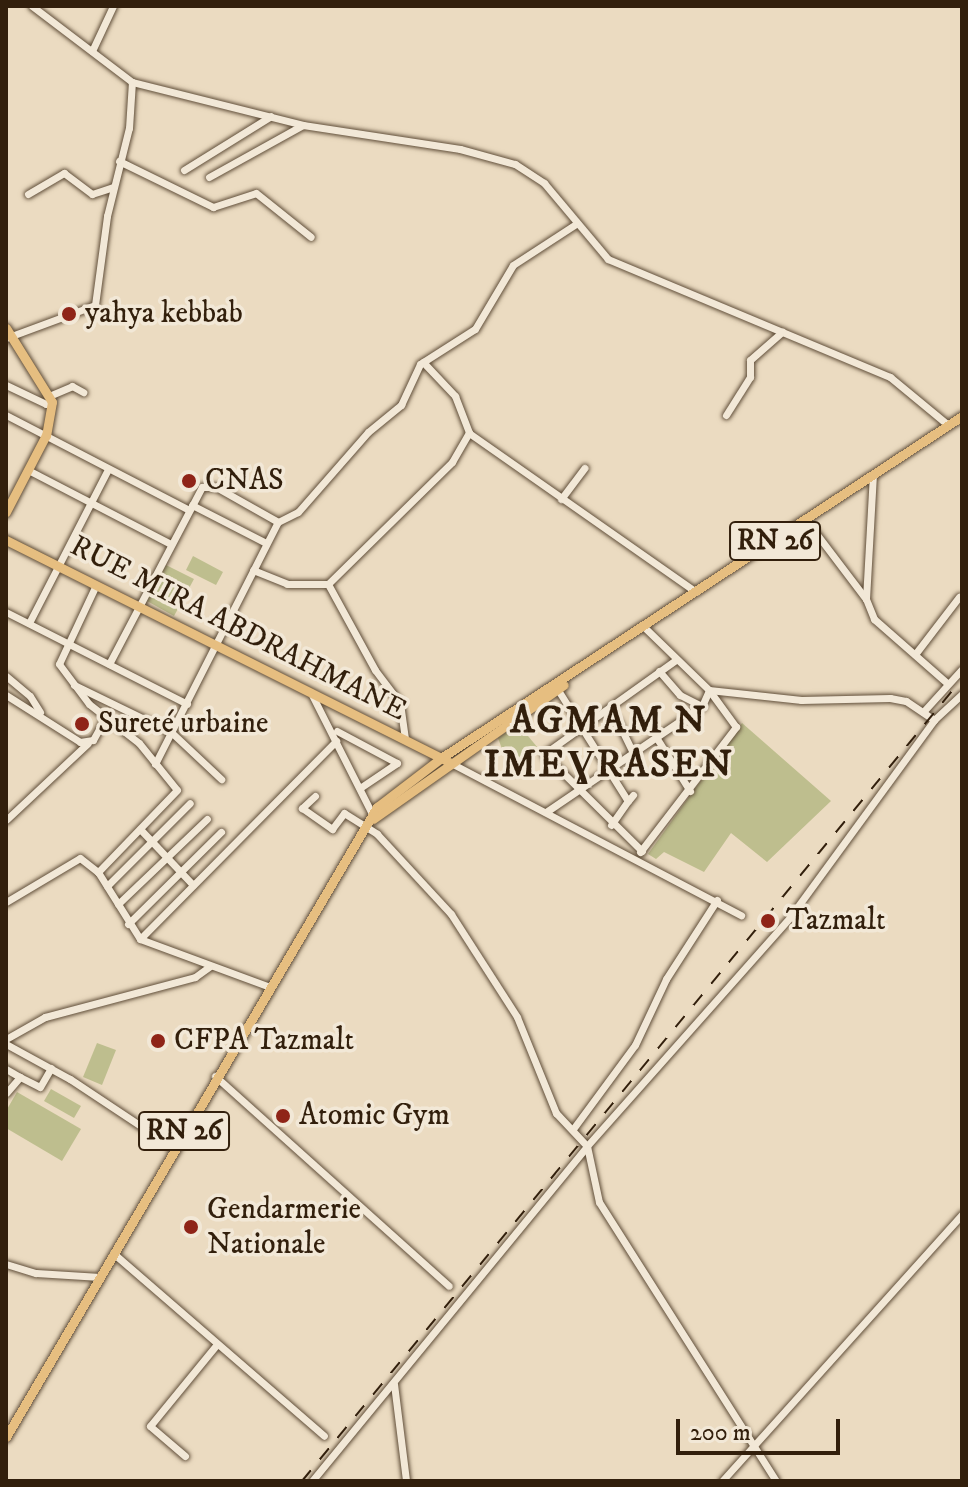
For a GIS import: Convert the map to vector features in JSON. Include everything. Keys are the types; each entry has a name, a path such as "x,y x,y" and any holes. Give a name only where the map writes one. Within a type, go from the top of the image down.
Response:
{"main road":[{"path":"6,512 46,435 50,399 8,334"},
{"name":"RN 26","path":"7,1433 267,986 372,814 444,759 962,416"},
{"name":"RUE MIRA ABDRAHMANE","path":"6,540 444,759"},
{"name":"RN 26","path":"364,826 444,759 558,690 588,666"}],"street":[{"path":"32,6 132,82 303,125 460,149 515,164 544,183 576,224 619,265 890,377 948,425"},
{"path":"92,51 111,13"},
{"path":"8,334 95,305 113,187 129,128 132,82"},
{"path":"184,170 271,116"},
{"path":"209,177 303,125"},
{"path":"119,161 213,207 256,193 311,237"},
{"path":"28,194 64,173 92,194 113,187"},
{"path":"155,764 278,522 298,512 368,432 401,405 423,362 475,329 513,265 576,224"},
{"path":"726,415 750,377 750,360 782,332"},
{"path":"423,362 455,396 469,433 697,592"},
{"path":"6,385 46,404 72,386 83,392"},
{"path":"6,415 108,469 266,543"},
{"path":"253,570 287,584 328,584 452,462 469,433"},
{"path":"561,499 584,468"},
{"path":"29,623 108,469"},
{"path":"28,470 171,544"},
{"path":"866,599 873,475"},
{"path":"109,664 190,507 208,485 278,522"},
{"path":"806,520 866,599 883,628 916,653 948,684"},
{"path":"328,584 375,670 400,703 405,740"},
{"path":"96,585 59,664 104,720 139,743 177,790 98,872"},
{"path":"916,653 959,597"},
{"path":"6,612 187,704"},
{"path":"637,859 736,727 709,690 645,628"},
{"path":"642,851 611,825 544,754 676,660"},
{"path":"923,712 962,669"},
{"path":"659,671 680,695 702,706"},
{"path":"6,676 30,696 41,715"},
{"path":"72,684 171,732 221,779"},
{"path":"558,690 608,770 630,798 611,825"},
{"path":"546,812 702,706 709,690"},
{"path":"709,690 801,700 890,698 934,720"},
{"path":"311,693 372,814"},
{"path":"312,1481 587,1146 790,917 934,720 952,707 962,694"},
{"path":"6,695 88,743"},
{"path":"26,706 30,696"},
{"path":"952,707 962,710"},
{"path":"6,820 88,743 104,720"},
{"path":"617,720 633,753"},
{"path":"337,731 397,763 360,788"},
{"path":"656,737 690,791"},
{"path":"140,939 336,741"},
{"path":"444,759 741,915"},
{"path":"315,796 302,808 332,829 344,813 377,834 464,931 517,1017 556,1113 587,1146 599,1202 776,1481"},
{"path":"107,886 190,803"},
{"path":"118,904 207,819"},
{"path":"140,829 193,885"},
{"path":"128,924 221,832"},
{"path":"6,902 80,858 98,872 140,939 267,986"},
{"path":"573,1129 635,1045 666,979 717,900"},
{"path":"174,1148 6,1042 45,1017 195,977 210,966"},
{"path":"6,1069 40,1087 51,1068"},
{"path":"215,1076 449,1286"},
{"path":"6,1100 20,1077"},
{"path":"722,1481 962,1214"},
{"path":"113,1253 324,1436"},
{"path":"6,1264 36,1273 100,1277"},
{"path":"185,1456 150,1426 217,1344"},
{"path":"394,1382 406,1481"}],"green space":[{"path":"193,556 223,572 216,585 186,570"},
{"path":"166,565 194,579 174,616 147,601"},
{"path":"742,723 831,801 767,862 731,833 704,872 664,852 656,859 648,854"},
{"path":"518,724 538,748 509,768 498,738"},
{"path":"97,1043 116,1050 102,1085 83,1077"},
{"path":"51,1089 81,1106 74,1118 44,1101"},
{"path":"17,1092 81,1129 62,1161 6,1128 6,1111"}],"railway":[{"path":"302,1481 962,679"}],"place":[{"name":"yahya kebbab","path":"69,314"},
{"name":"CNAS","path":"189,481"},
{"name":"Sureté urbaine","path":"82,724"},
{"name":"Tazmalt","path":"768,921"},
{"name":"CFPA Tazmalt","path":"158,1041"},
{"name":"Atomic Gym","path":"283,1116"},
{"name":"Gendarmerie Nationale","path":"191,1227"}],"district":[{"name":"AGMAM N IMEƔRASEN","path":"609,744"}]}
